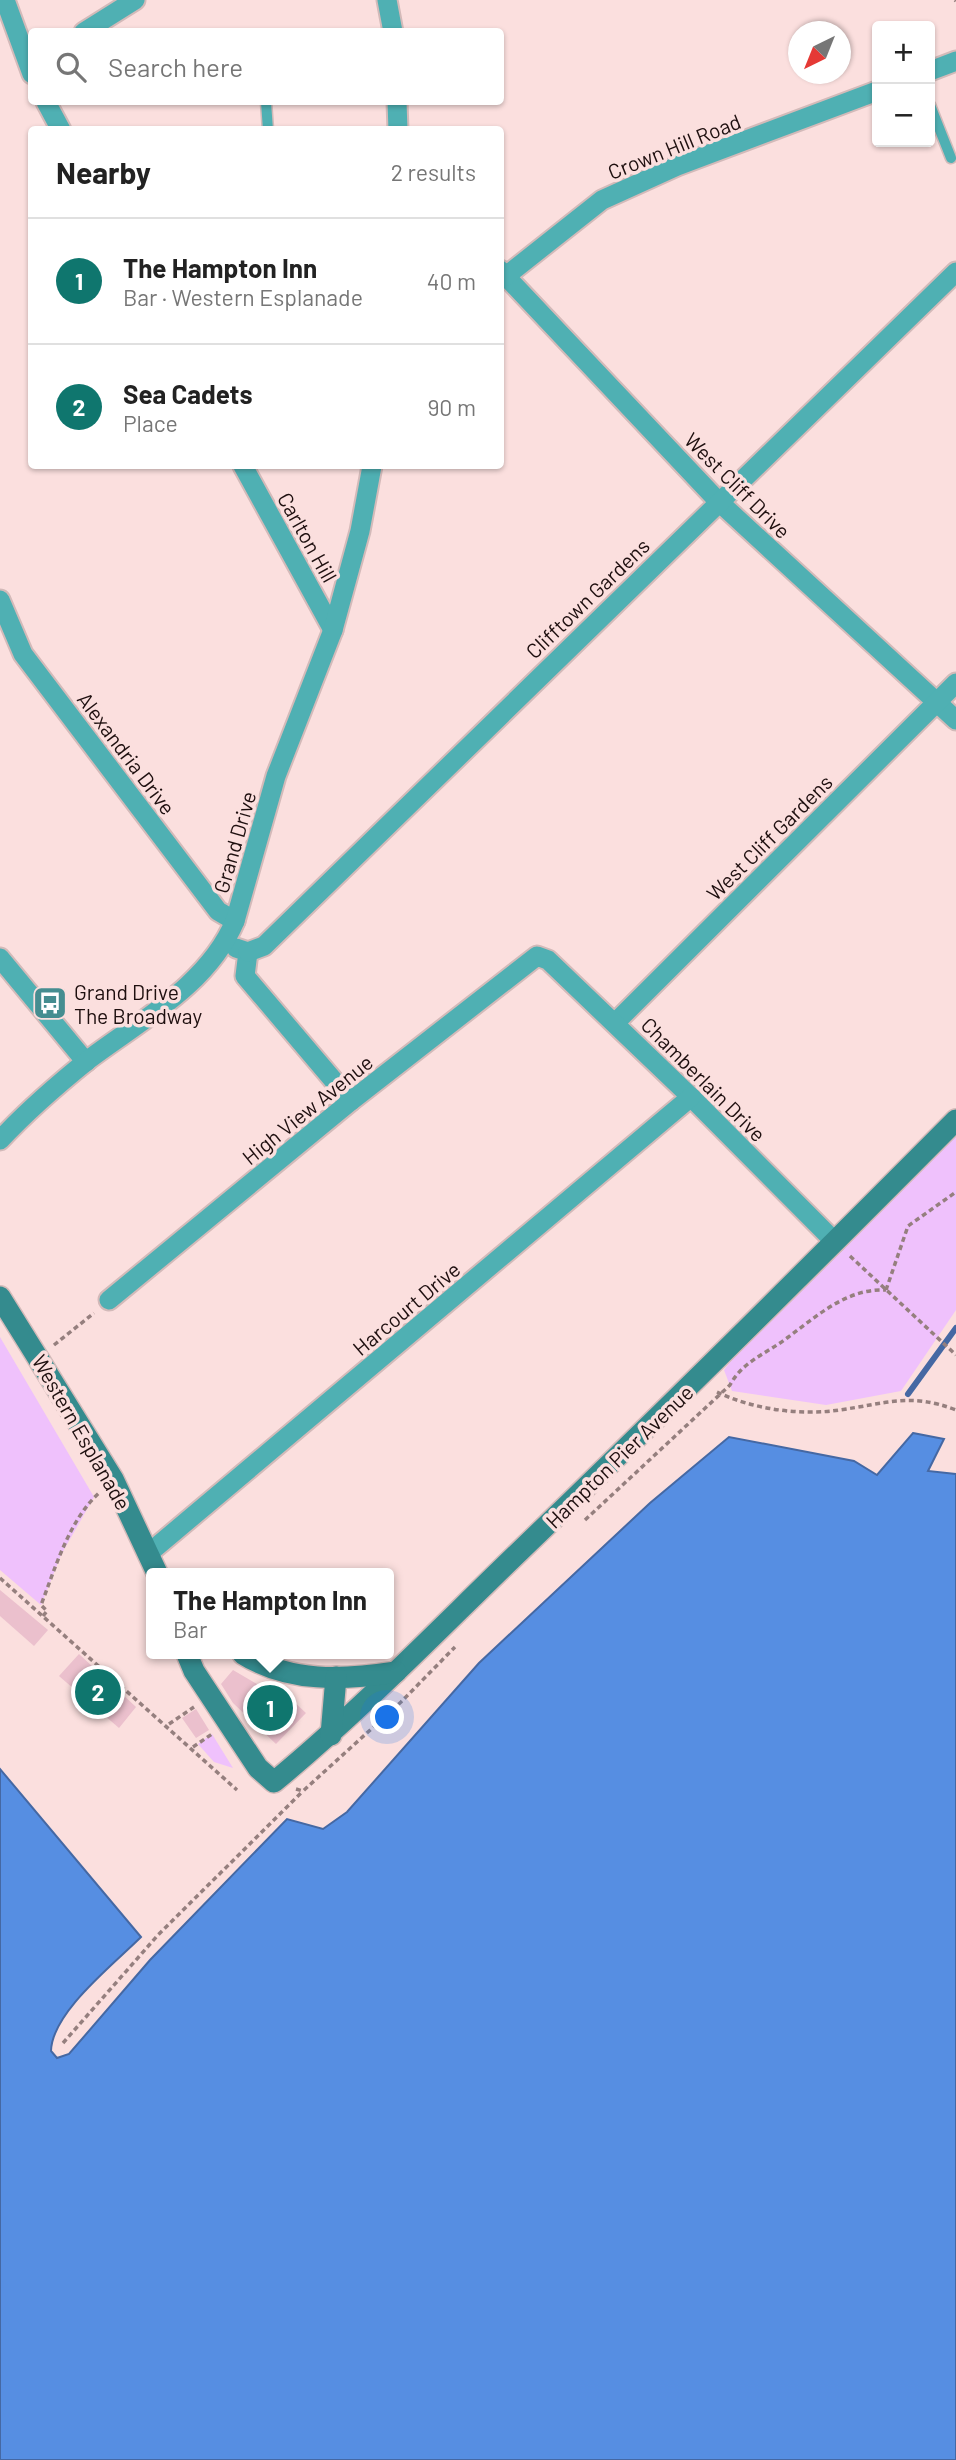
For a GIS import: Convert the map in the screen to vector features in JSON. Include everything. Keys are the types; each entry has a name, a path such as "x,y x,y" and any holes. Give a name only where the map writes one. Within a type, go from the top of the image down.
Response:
{"street":[{"path":"5,0 28,63"},
{"path":"90,28 135,0"},
{"path":"387,0 392,28"},
{"path":"935,69 956,61"},
{"name":"Crown Hill Road","path":"504,272 602,200 677,166 872,93"},
{"path":"48,105 59,126"},
{"path":"397,105 398,126"},
{"name":"Clifftown Gardens","path":"248,952 264,946 956,272"},
{"name":"West Cliff Drive","path":"504,274 718,501 956,720"},
{"name":"Carlton Hill","path":"245,469 333,630"},
{"name":"Grand Drive","path":"0,1140 28,1110 86,1062 182,990 210,965 225,943 235,921 276,776 333,630 360,531 371,469"},
{"name":"Alexandria Drive","path":"0,600 23,654 218,911 235,921"},
{"name":"West Cliff Gardens","path":"615,1023 956,683"},
{"path":"225,943 248,952 245,976 351,1101"},
{"name":"Chamberlain Drive","path":"537,956 548,960 615,1023 835,1242"},
{"name":"High View Avenue","path":"109,1300 351,1101 537,956"},
{"path":"0,958 86,1062"},
{"name":"Harcourt Drive","path":"155,1568 691,1097"},
{"name":"Hampton Pier Avenue","path":"211,1696 258,1768 274,1782 331,1735 396,1672 956,1120"},
{"name":"Western Esplanade","path":"0,1297 40,1357 113,1479 155,1568"},
{"path":"196,1659 211,1696"},
{"path":"251,1659 264,1667 294,1676 337,1677 396,1672"},
{"path":"331,1735 337,1677"}],"lane":[{"path":"266,105 268,126"},
{"path":"935,118 951,158"}],"path":[{"path":"886,1290 891,1284 897,1253 908,1226 956,1192"},
{"path":"835,1242 956,1354"},
{"path":"886,1290 873,1289 822,1310 786,1339 738,1369 730,1385 719,1393 739,1402 785,1410 836,1411 907,1398 956,1410"},
{"path":"40,1357 109,1300"},
{"path":"43,1616 47,1611 41,1605 61,1555 89,1501 113,1479"},
{"path":"0,1578 168,1725 237,1790"},
{"path":"168,1725 211,1696"},
{"path":"63,2043 158,1935 303,1791"}],"shaded area":[{"path":"956,1129 956,1310 901,1391 826,1405 732,1391 724,1370 739,1350"},
{"path":"0,1337 94,1497 61,1555 41,1605 0,1570"},
{"path":"212,1734 233,1768 214,1762 198,1744"}],"water":[{"path":"913,1433 944,1439 928,1471 956,1474 956,2460 0,2460 0,1769 141,1937 73,2005 54,2036 51,2051 57,2058 69,2054 150,1960 287,1819 323,1829 347,1812 479,1663 650,1503 729,1437 854,1461 877,1475"}],"building":[{"path":"0,1590 48,1630 34,1646 0,1616"},
{"path":"79,1654 136,1707 119,1728 59,1676"},
{"path":"233,1670 262,1687 267,1682 276,1689 278,1687 306,1713 276,1744 233,1703 221,1684"},
{"path":"196,1709 209,1730 196,1738 182,1718"}],"waterway":[{"path":"908,1394 956,1328"}],"place":[{"name":"Grand Drive The Broadway","path":"50,1003"},
{"name":"Sea Cadets","path":"98,1692"},
{"name":"The Hampton Inn","path":"270,1708"}]}
